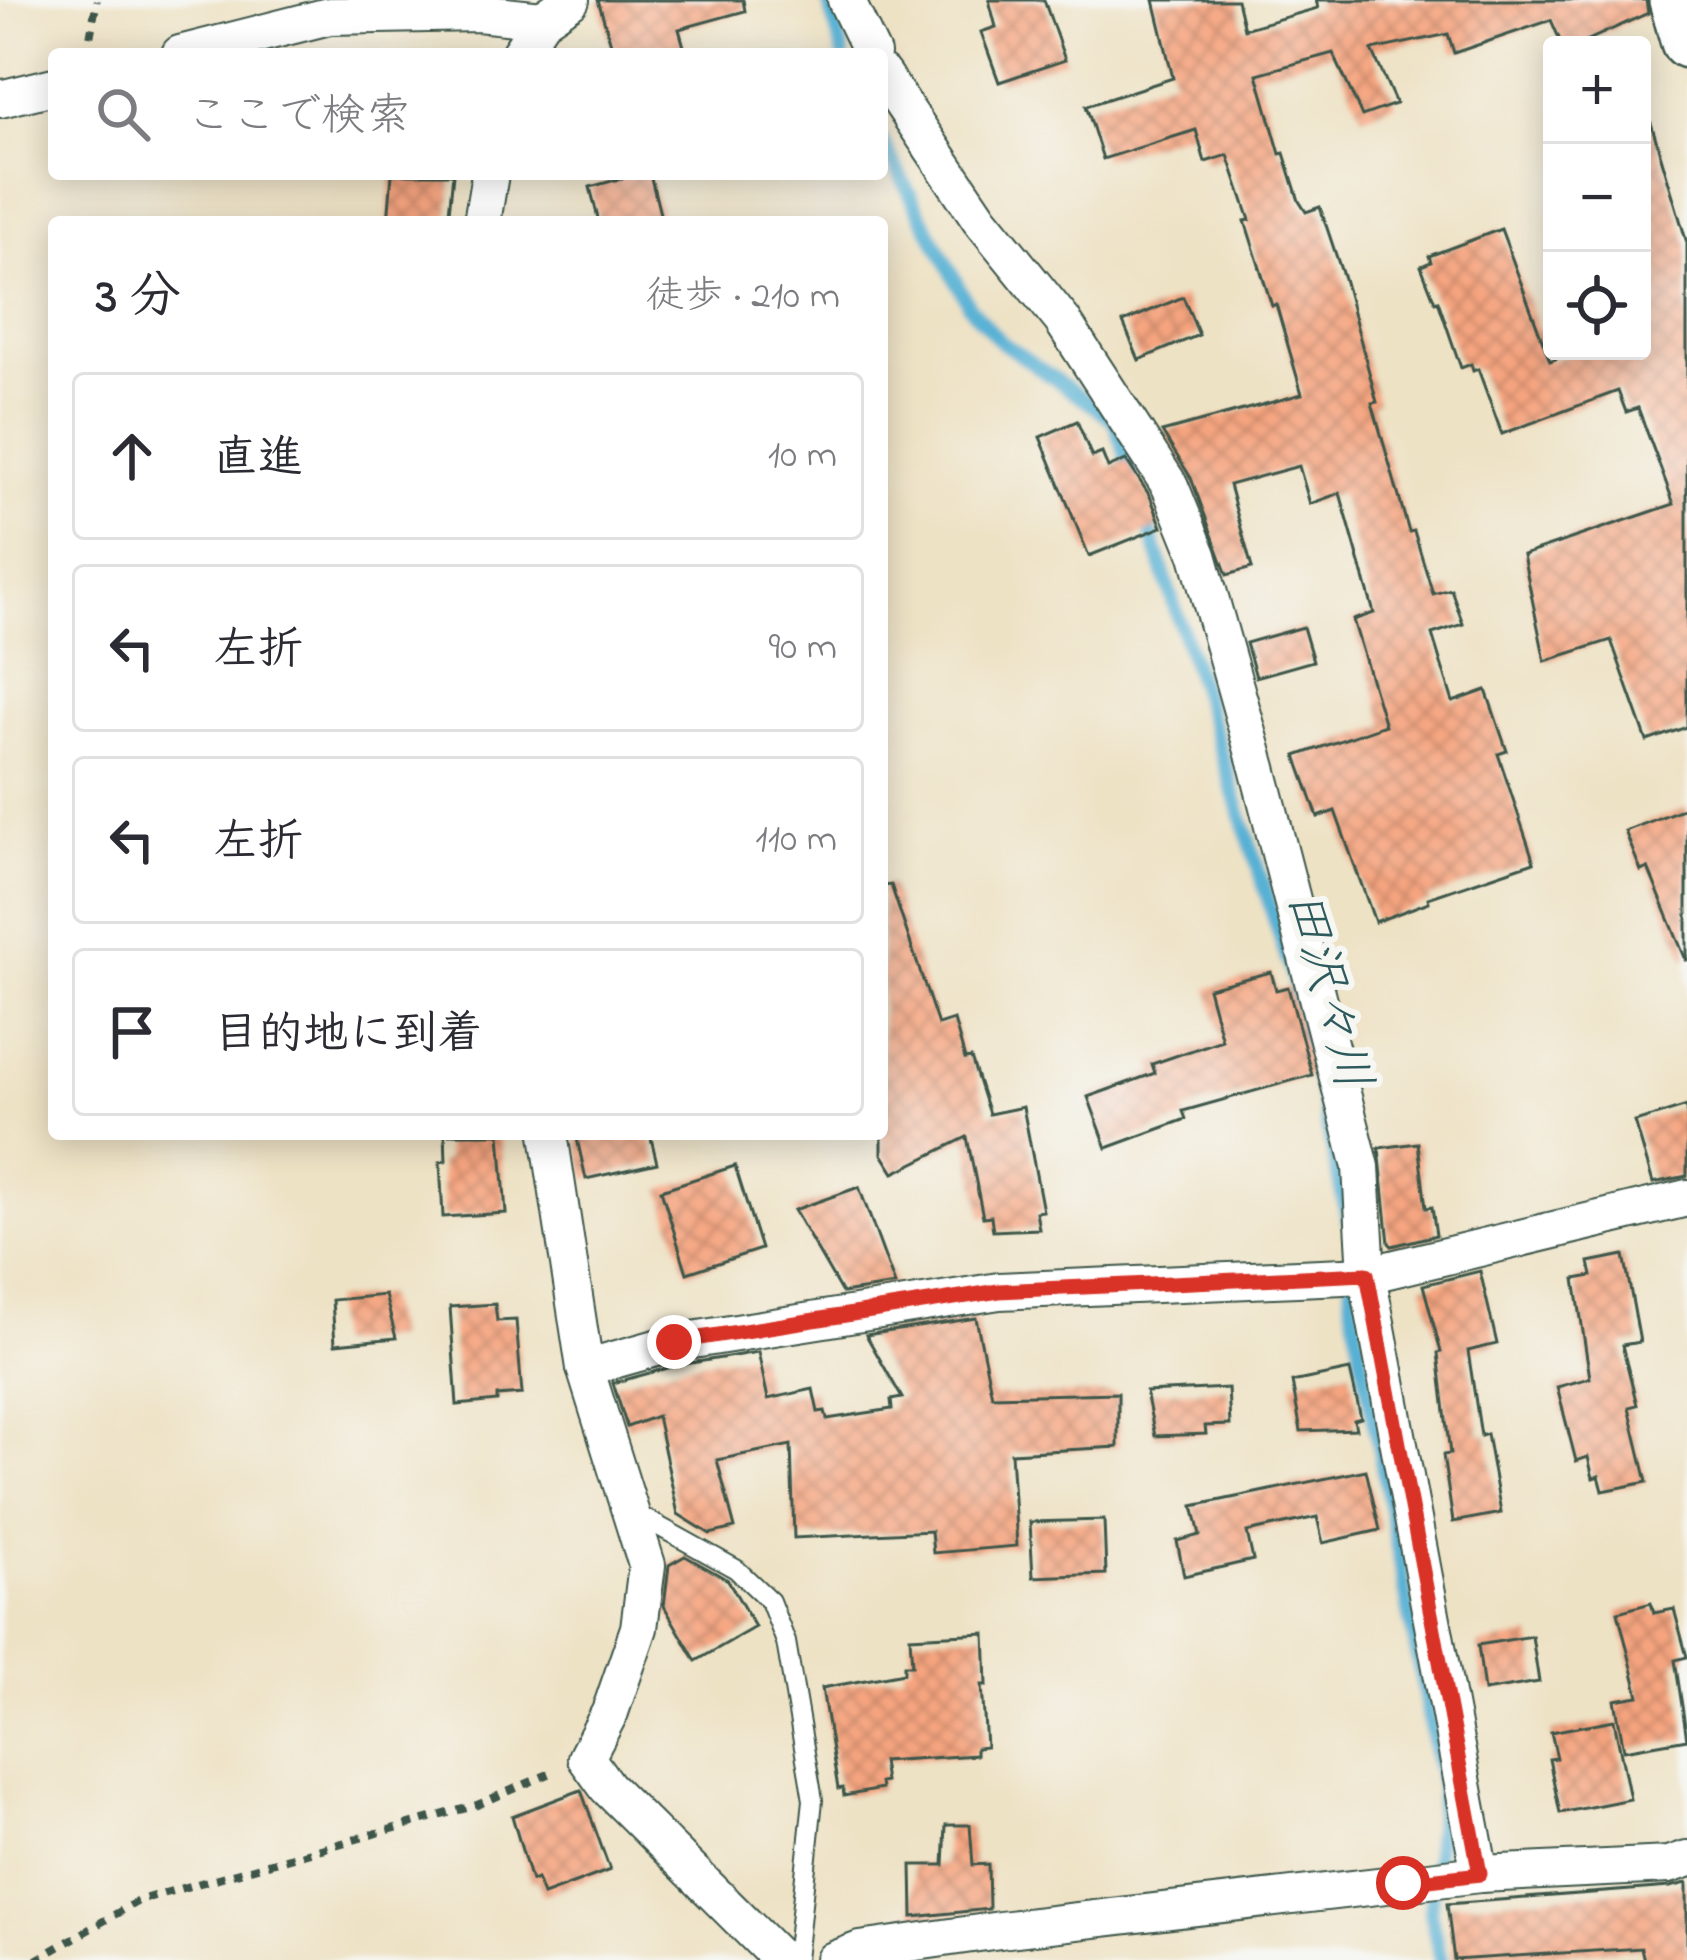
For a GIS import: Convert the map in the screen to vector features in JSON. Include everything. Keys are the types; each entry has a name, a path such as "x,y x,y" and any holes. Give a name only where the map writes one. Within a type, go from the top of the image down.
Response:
{"main road":[{"path":"1675,0 1687,42"}],"street":[{"path":"846,0 869,48"},
{"path":"204,48 329,16 556,10"},
{"path":"524,48 556,10"},
{"path":"888,83 980,219 1062,320 1170,486 1198,555 1361,1167 1365,1275 1472,1875"},
{"path":"0,99 48,87"},
{"path":"483,216 489,180"},
{"path":"550,1140 585,1368 647,1565 639,1628 610,1712 586,1758 607,1787 781,1960"},
{"path":"585,1368 674,1342 999,1291 1365,1275 1687,1198"},
{"path":"834,1960 860,1951 1000,1930 1472,1875 1669,1865 1687,1858"}],"lane":[{"path":"631,1510 736,1569 770,1601 786,1642 813,1800 796,1960"}],"path":[{"path":"88,48 97,0"},
{"path":"36,1960 140,1900 477,1805 586,1758"}],"building":[{"path":"598,0 743,0 745,11 679,29 684,48 612,48"},
{"path":"989,0 1044,0 1065,60 999,82 981,32 996,27"},
{"path":"1154,0 1237,0 1244,29 1318,8 1316,0 1646,0 1648,13 1597,36 1558,36 1551,20 1454,53 1448,34 1372,50 1396,104 1362,116 1333,53 1257,74 1299,201 1306,212 1320,207 1345,282 1377,402 1372,403 1409,532 1414,531 1433,594 1451,589 1463,624 1432,634 1453,702 1486,690 1507,751 1498,754 1534,862 1428,898 1429,902 1375,922 1335,811 1318,817 1296,756 1385,725 1353,620 1374,613 1340,493 1310,504 1299,466 1229,485 1252,568 1227,575 1191,478 1162,432 1302,394 1228,155 1205,162 1196,130 1103,159 1086,106 1173,78"},
{"path":"1651,123 1687,243 1687,727 1647,741 1611,640 1545,661 1523,555 1674,504 1638,408 1626,412 1618,391 1502,434 1478,369 1473,371 1471,364 1461,368 1421,266 1431,262 1429,256 1501,229 1543,342 1543,360 1651,360"},
{"path":"392,180 452,180 449,216 388,216"},
{"path":"615,180 652,180 660,216 597,216 590,187"},
{"path":"1183,297 1199,335 1139,360 1123,322"},
{"path":"1077,421 1092,457 1102,453 1108,468 1126,460 1150,496 1162,527 1089,556 1040,437"},
{"path":"1303,627 1313,661 1256,677 1246,643"},
{"path":"1687,807 1686,960 1648,868 1641,871 1625,831"},
{"path":"888,885 938,1025 954,1020 989,1114 1023,1107 1043,1211 1036,1212 1039,1229 993,1231 991,1216 983,1217 967,1137 894,1173 882,1154 882,1140 888,1140"},
{"path":"1271,972 1276,990 1288,987 1312,1075 1183,1111 1186,1119 1107,1148 1088,1097 1155,1073 1152,1064 1222,1040 1208,988"},
{"path":"1687,1106 1687,1176 1653,1183 1635,1122"},
{"path":"445,1140 500,1140 506,1213 443,1217 440,1162 446,1161"},
{"path":"577,1140 651,1140 657,1163 586,1179"},
{"path":"1418,1143 1426,1208 1432,1207 1436,1235 1392,1246 1379,1148"},
{"path":"735,1166 761,1249 687,1273 661,1190"},
{"path":"859,1187 895,1285 842,1293 794,1210"},
{"path":"1624,1255 1640,1342 1622,1345 1637,1405 1629,1407 1647,1482 1603,1491 1599,1476 1593,1478 1588,1457 1576,1461 1557,1387 1590,1378 1575,1279 1592,1276 1589,1262"},
{"path":"1480,1271 1497,1344 1468,1351 1481,1436 1487,1434 1501,1513 1453,1522 1443,1455 1450,1454 1441,1352 1423,1285"},
{"path":"385,1295 396,1338 335,1344 332,1300"},
{"path":"495,1304 497,1321 516,1320 522,1394 457,1405 450,1307"},
{"path":"976,1318 992,1396 1118,1393 1118,1447 1011,1453 1017,1546 933,1553 931,1531 794,1538 791,1445 717,1460 735,1528 710,1534 678,1514 657,1416 627,1427 613,1383 679,1365 758,1352 768,1399 813,1389 818,1412 825,1411 827,1419 892,1409 891,1400 902,1398 866,1335"},
{"path":"1350,1370 1361,1418 1354,1420 1356,1429 1301,1431 1292,1382"},
{"path":"1228,1388 1230,1425 1205,1426 1206,1434 1155,1436 1146,1392"},
{"path":"1366,1470 1380,1530 1323,1543 1317,1517 1247,1532 1253,1560 1184,1576 1177,1541 1200,1535 1193,1506"},
{"path":"1104,1520 1106,1574 1033,1577 1030,1522"},
{"path":"685,1556 728,1580 755,1627 696,1661 664,1606 669,1565"},
{"path":"1651,1603 1654,1613 1674,1609 1687,1657 1675,1660 1687,1739 1624,1750 1615,1700 1639,1696 1618,1612"},
{"path":"985,1633 986,1747 976,1748 976,1755 882,1761 885,1782 880,1783 881,1789 844,1796 843,1788 838,1789 822,1688 904,1673 904,1665 912,1665 910,1637"},
{"path":"1532,1636 1539,1682 1484,1691 1478,1645"},
{"path":"1614,1720 1630,1799 1560,1813 1549,1759 1557,1758 1551,1732"},
{"path":"581,1790 610,1870 543,1895 537,1879 531,1881 512,1816"},
{"path":"946,1825 970,1825 973,1865 988,1864 989,1909 913,1917 912,1865 944,1865"},
{"path":"1687,1883 1687,1960 1644,1960 1641,1948 1454,1960 1447,1904"}],"waterway":[{"name":"田沢々川","path":"828,0 841,48"},
{"name":"田沢々川","path":"888,152 969,306 1000,341 1115,421 1133,479"},
{"name":"田沢々川","path":"1146,517 1301,1003 1348,1221"},
{"name":"田沢々川","path":"1352,1279 1351,1298 1442,1790 1430,1913 1441,1960"}],"route":[{"path":"674,1342 999,1291 1367,1274 1480,1874 1403,1883"}]}
